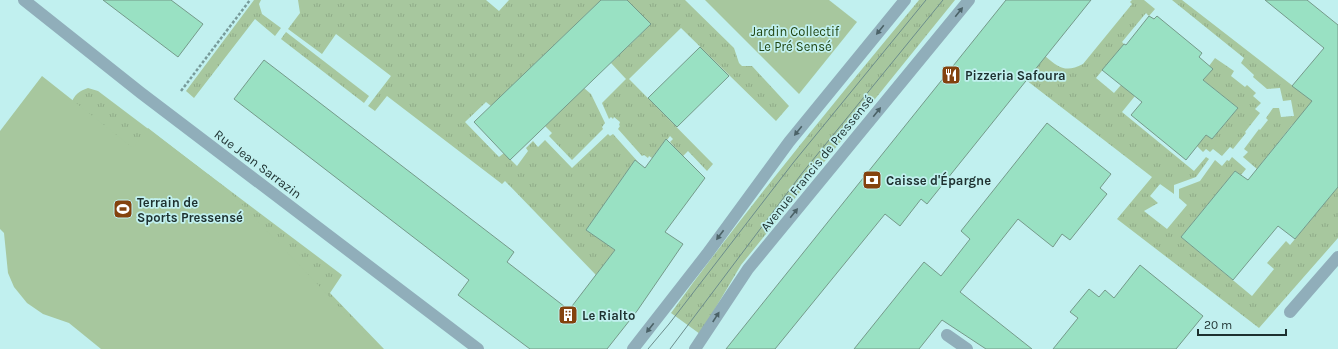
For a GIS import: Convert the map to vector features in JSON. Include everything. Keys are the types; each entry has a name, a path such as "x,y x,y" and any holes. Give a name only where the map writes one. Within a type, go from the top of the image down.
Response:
{"street":[{"name":"Rue Jean Sarrazin","path":"24,0 142,93 478,349"},
{"path":"633,349 707,254 789,142 905,0"},
{"name":"Avenue Francis de Pressensé","path":"695,349 748,269 968,0"},
{"path":"1290,312 1338,257"},
{"path":"946,335 967,349"}],"path":[{"path":"182,90 250,0"}],"green space":[{"path":"254,0 261,0 259,4 262,14 281,28 275,36 255,19 194,98 186,91"},
{"path":"298,0 486,0 499,11 509,0 601,0 491,106 486,102 465,122 499,157 504,153 517,166 528,151 526,148 533,141 538,147 545,140 572,168 608,134 610,136 613,134 639,163 635,160 586,230 615,250 596,275 505,181 502,184 387,96 375,111 368,106 391,76 336,34 322,54 288,29 300,13"},
{"path":"627,0 685,0 734,48 739,63 742,66 752,66 789,106 776,121 681,28 629,79 713,164 707,171 688,151 683,156 670,142 673,139 670,136 652,158 649,156 648,158 644,155 642,156 618,129 620,122 614,117 613,119 611,117 609,119 602,103 626,79 611,63 651,24"},
{"name":"Jardin Collectif Le Pré Sensé","path":"705,0 829,0 857,22 799,94"},
{"path":"919,0 955,0 741,265 700,334 671,313 761,194"},
{"path":"1132,0 1144,0 1155,9 1149,16 1146,13 1122,42 1124,44 1096,78 1114,93 1121,85 1135,96 1122,112 1194,171 1206,157 1209,159 1196,177 1174,185 1174,194 1160,184 1150,196 1158,203 1144,211 1167,229 1187,205 1179,198 1179,189 1200,181 1215,160 1222,166 1232,157 1246,169 1241,175 1235,171 1181,237 1252,296 1274,269 1267,263 1286,241 1290,245 1338,187 1338,238 1259,328 1117,219 1152,177 1026,80 1045,56 1054,64 1067,69 1083,64 1132,4 1130,2"},
{"path":"1172,0 1182,0 1338,121 1292,125 1257,169 1243,157 1248,152 1244,149 1268,120 1266,118 1273,108 1279,108 1281,117 1294,116 1291,100 1283,101 1280,88 1267,89 1253,77 1254,75 1241,63 1244,58"},
{"path":"286,32 369,96 364,103 281,39"},
{"path":"1215,58 1234,71 1231,76 1245,87 1247,85 1256,93 1253,96 1261,103 1255,109 1260,113 1245,132 1246,133 1233,149 1230,147 1222,156 1213,149 1210,152 1206,149 1203,152 1197,146 1206,135 1212,139 1238,108 1203,80 1212,69 1209,66"},
{"name":"Terrain de Sports Pressensé","path":"42,76 133,148 148,128 227,189 379,349 101,349 69,323 43,314 27,303 14,287 8,273 4,233 0,229 0,131"},
{"path":"88,88 98,91 342,275 330,293 384,349 338,349 71,104 77,94"},
{"path":"584,88 591,94 605,123 602,127 603,129 572,160 549,136 552,133 545,126"}],"building":[{"path":"103,0 171,0 203,24 178,57"},
{"path":"601,0 627,0 651,24 510,160 474,122"},
{"path":"1006,0 1091,0 927,204 921,199 900,226 885,214 775,349 726,349"},
{"path":"1265,0 1307,0 1338,25 1338,187 1295,239 1278,226 1233,280 1181,237 1235,171 1248,180 1312,101 1292,86 1324,48"},
{"path":"1149,16 1154,19 1157,16 1202,53 1199,57 1213,69 1203,80 1238,108 1212,139 1206,135 1186,160 1131,115 1142,102 1102,70 1124,44 1126,45"},
{"path":"700,47 729,76 677,127 648,98"},
{"path":"264,60 514,252 507,262 569,310 615,250 586,230 635,160 645,168 666,139 705,178 665,232 683,244 637,311 607,349 530,349 458,295 469,280 234,99"},
{"path":"1047,123 1111,174 1100,188 1107,194 1070,240 1062,234 1053,247 1018,219 960,292 1032,349 986,349 942,320 919,349 854,349 924,262 941,276 970,239 961,231"},
{"path":"1140,265 1203,316 1176,349 1053,349 1078,318 1070,312 1089,289 1099,297 1105,290 1114,298"}],"tram line":[{"path":"648,349 793,163 926,0"},
{"path":"670,349 803,172 943,0"}],"place":[{"name":"Pizzeria Safoura","path":"951,75"},
{"name":"Caisse d'Épargne","path":"872,180"},
{"name":"Terrain de Sports Pressensé","path":"123,209"},
{"name":"Le Rialto","path":"568,315"}]}
